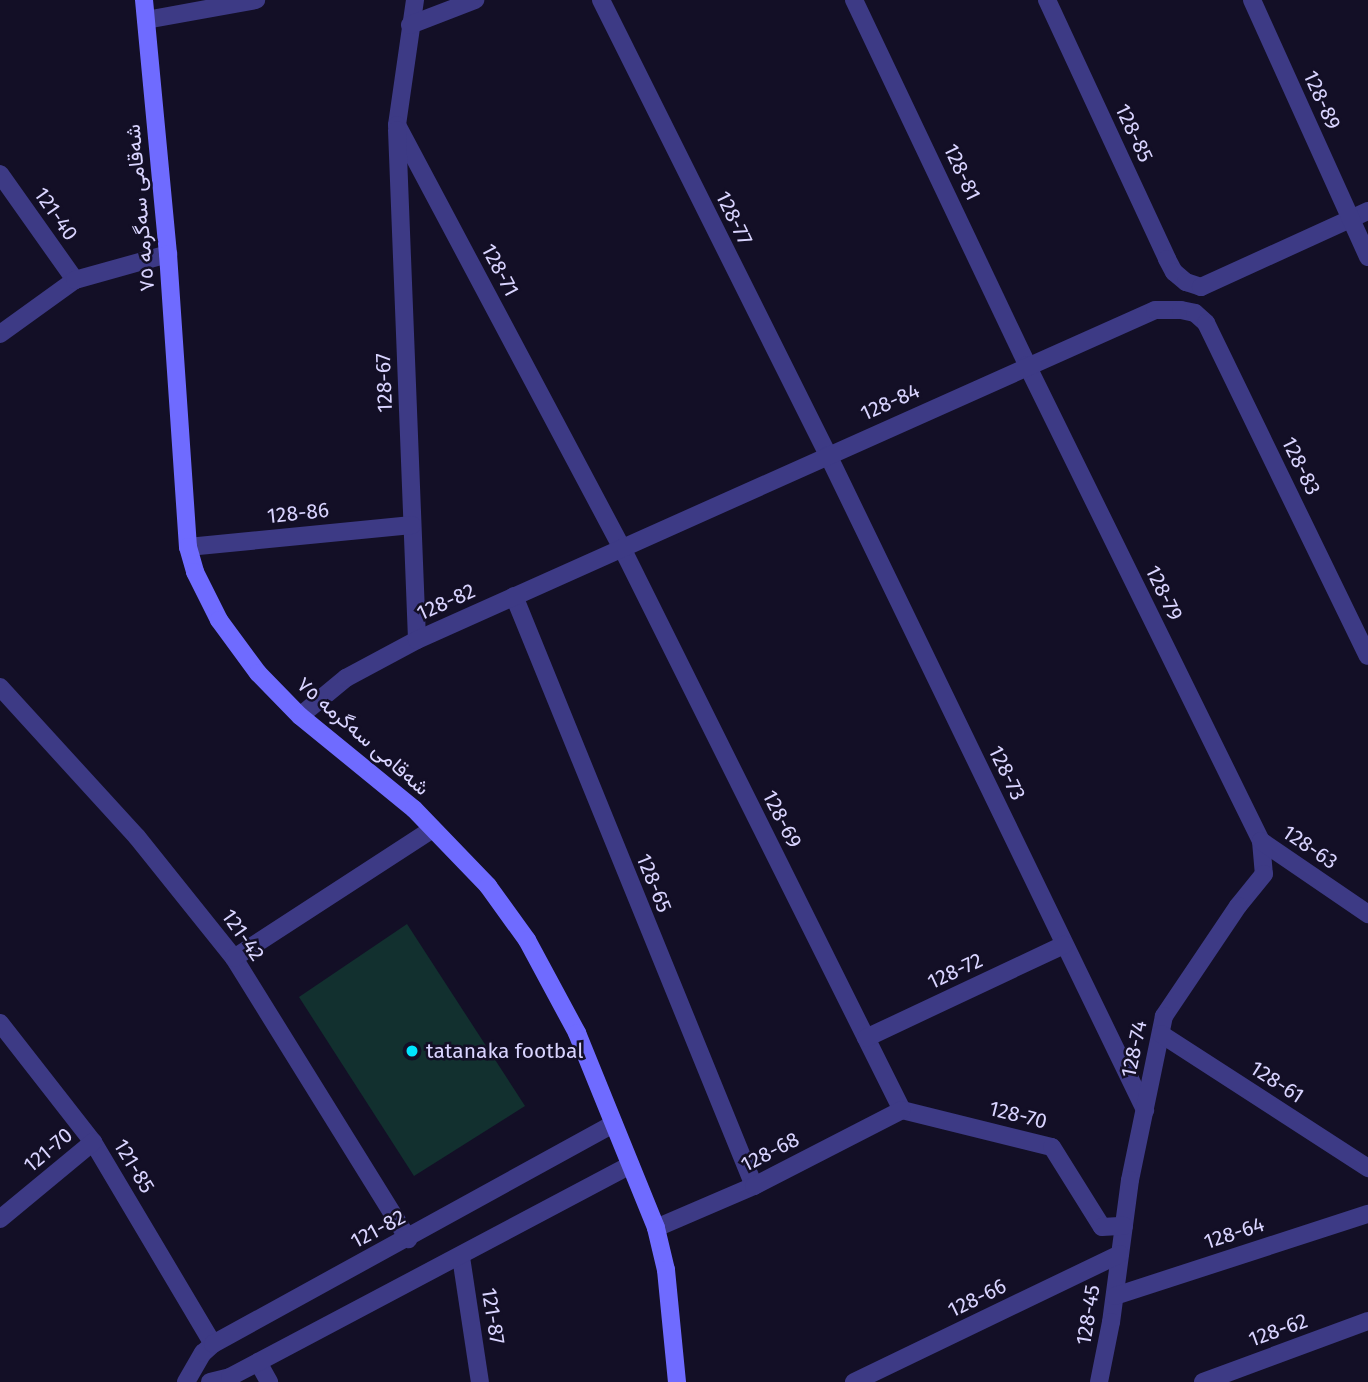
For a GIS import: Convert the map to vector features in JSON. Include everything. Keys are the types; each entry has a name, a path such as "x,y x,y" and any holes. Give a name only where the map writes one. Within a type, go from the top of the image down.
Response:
{"street":[{"name":"شەقامی سەگرمە ٧٥","path":"144,0 168,254 188,547 195,572 219,620 258,673 300,716 414,809 488,886 527,940 577,1033 656,1228 666,1270 677,1382"},
{"path":"146,20 256,0"},
{"path":"397,125 415,0"},
{"path":"410,25 442,6 475,0"},
{"name":"128-77","path":"601,0 828,455"},
{"name":"128-81","path":"854,0 1027,365"},
{"name":"128-85","path":"1046,0 1167,258 1174,272 1186,282 1201,286 1350,219"},
{"name":"128-89","path":"1252,0 1368,257"},
{"name":"128-67","path":"397,125 417,640"},
{"name":"128-71","path":"397,125 622,548"},
{"name":"121-40","path":"0,174 75,280"},
{"path":"1350,219 1368,211"},
{"path":"0,334 75,280 168,254"},
{"name":"128-84","path":"622,548 1027,365 1156,310 1181,310"},
{"name":"128-83","path":"1181,310 1195,313 1206,323 1368,656"},
{"name":"128-79","path":"1027,365 1261,841"},
{"name":"128-73","path":"828,455 1144,1110"},
{"name":"128-86","path":"188,547 412,525"},
{"name":"128-82","path":"300,716 346,678 417,640 622,548"},
{"name":"128-69","path":"622,548 902,1110"},
{"name":"128-65","path":"514,596 754,1186"},
{"name":"121-42","path":"0,687 137,837 234,958 408,1239"},
{"path":"234,958 433,829"},
{"name":"128-63","path":"1261,841 1368,914"},
{"name":"128-74","path":"1120,1254 1144,1110 1164,1016 1238,906 1264,874 1261,841"},
{"name":"128-72","path":"866,1038 1064,945"},
{"name":"121-85","path":"0,1023 93,1142 213,1344"},
{"name":"128-61","path":"1161,1034 1368,1168"},
{"name":"128-68","path":"656,1228 754,1186 902,1110"},
{"name":"128-70","path":"902,1110 1052,1147 1102,1227 1124,1226"},
{"name":"121-82","path":"193,1381 203,1353 213,1344 613,1124"},
{"name":"121-70","path":"0,1220 93,1142"},
{"path":"210,1382 230,1377 461,1257 630,1165"},
{"name":"128-64","path":"1115,1296 1368,1214"},
{"name":"128-45","path":"1099,1382 1120,1254"},
{"name":"128-66","path":"854,1382 1120,1254"},
{"name":"121-87","path":"461,1257 480,1382"},
{"name":"128-62","path":"1203,1382 1368,1321"},
{"path":"258,1362 269,1382"}],"green space":[{"name":"tatanaka footbal","path":"407,924 525,1106 414,1176 299,997"}],"place":[{"name":"tatanaka footbal","path":"412,1051"}]}
